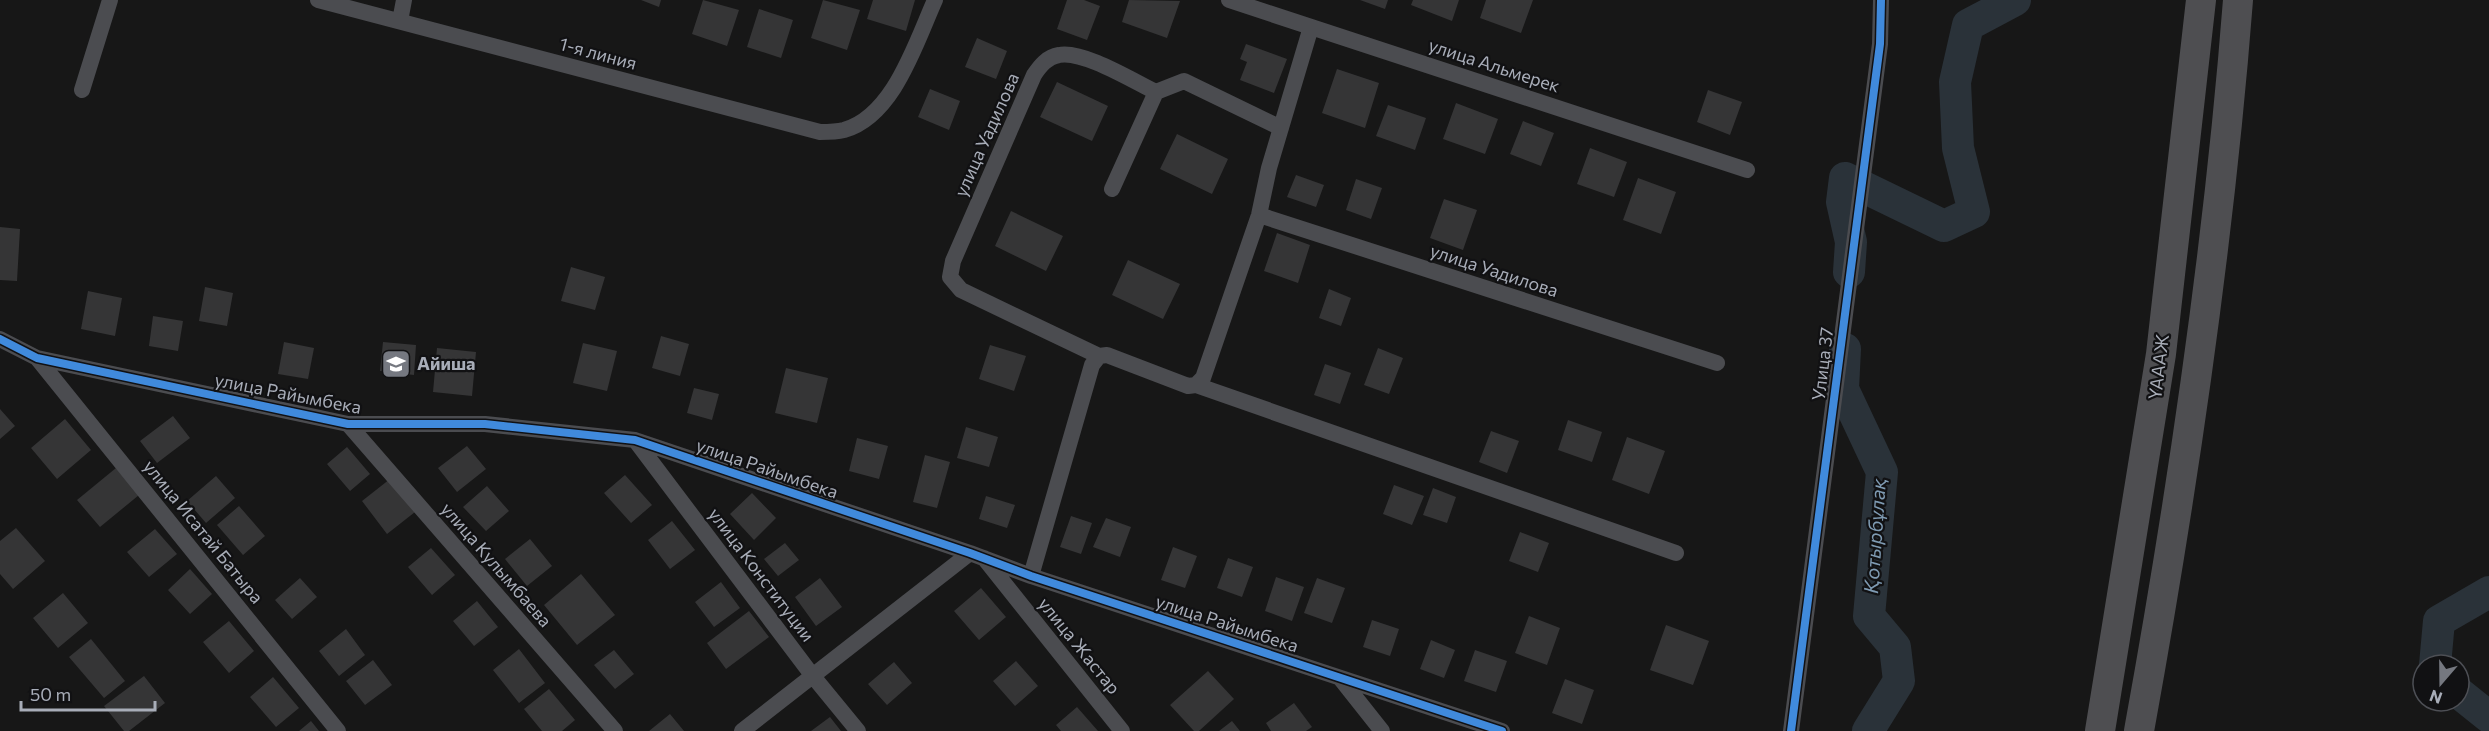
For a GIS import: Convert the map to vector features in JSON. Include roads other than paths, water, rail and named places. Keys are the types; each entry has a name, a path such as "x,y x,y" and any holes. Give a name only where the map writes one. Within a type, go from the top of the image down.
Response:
{"highway":[{"name":"ҮАААЖ","path":"2100,731 2161,354 2200,0"},
{"path":"2139,731 2173,542 2191,419 2221,181 2238,0"}],"street":[{"path":"82,90 110,0"},
{"name":"1-я линия","path":"318,0 771,122 820,132 844,130 866,118 892,92 935,0"},
{"path":"400,21 404,0"},
{"name":"улица Альмерек","path":"1229,0 1747,170"},
{"name":"Улица 37","path":"1791,731 1880,44 1881,0"},
{"path":"1196,385 1203,378 1259,215 1281,128 1311,27"},
{"name":"улица Уадилова","path":"1099,356 961,290 950,277 953,261 1034,75 1042,62 1057,55 1074,55 1156,92"},
{"path":"1112,189 1156,92 1184,81 1281,128"},
{"name":"улица Уадилова","path":"1259,215 1717,363"},
{"name":"улица Райымбека","path":"0,339 37,358 348,424 485,424 635,440 976,555 1030,576 1502,731"},
{"path":"1030,576 1092,365 1099,356 1107,355 1179,384 1196,385 1676,553"},
{"name":"улица Исатай Батыра","path":"37,358 338,731"},
{"name":"улица Кулымбаева","path":"348,424 615,731"},
{"name":"улица Конституции","path":"635,440 812,675 858,731"},
{"path":"742,731 812,675 976,555"},
{"name":"улица Жастар","path":"976,555 1122,731"},
{"path":"1339,677 1382,731"}],"waterway":[{"name":"Қотырбұлақ","path":"1849,272 1851,242 1842,202 1845,178 1944,226 1974,212 1958,148 1955,82 1968,25 2015,0"},
{"name":"Қотырбұлақ","path":"1845,349 1843,389 1882,472 1869,616 1895,647 1899,681 1868,731"},
{"path":"2436,653 2439,621 2489,592"},
{"path":"2471,703 2489,717"}],"place":[{"name":"Айиша","path":"396,364"}]}
